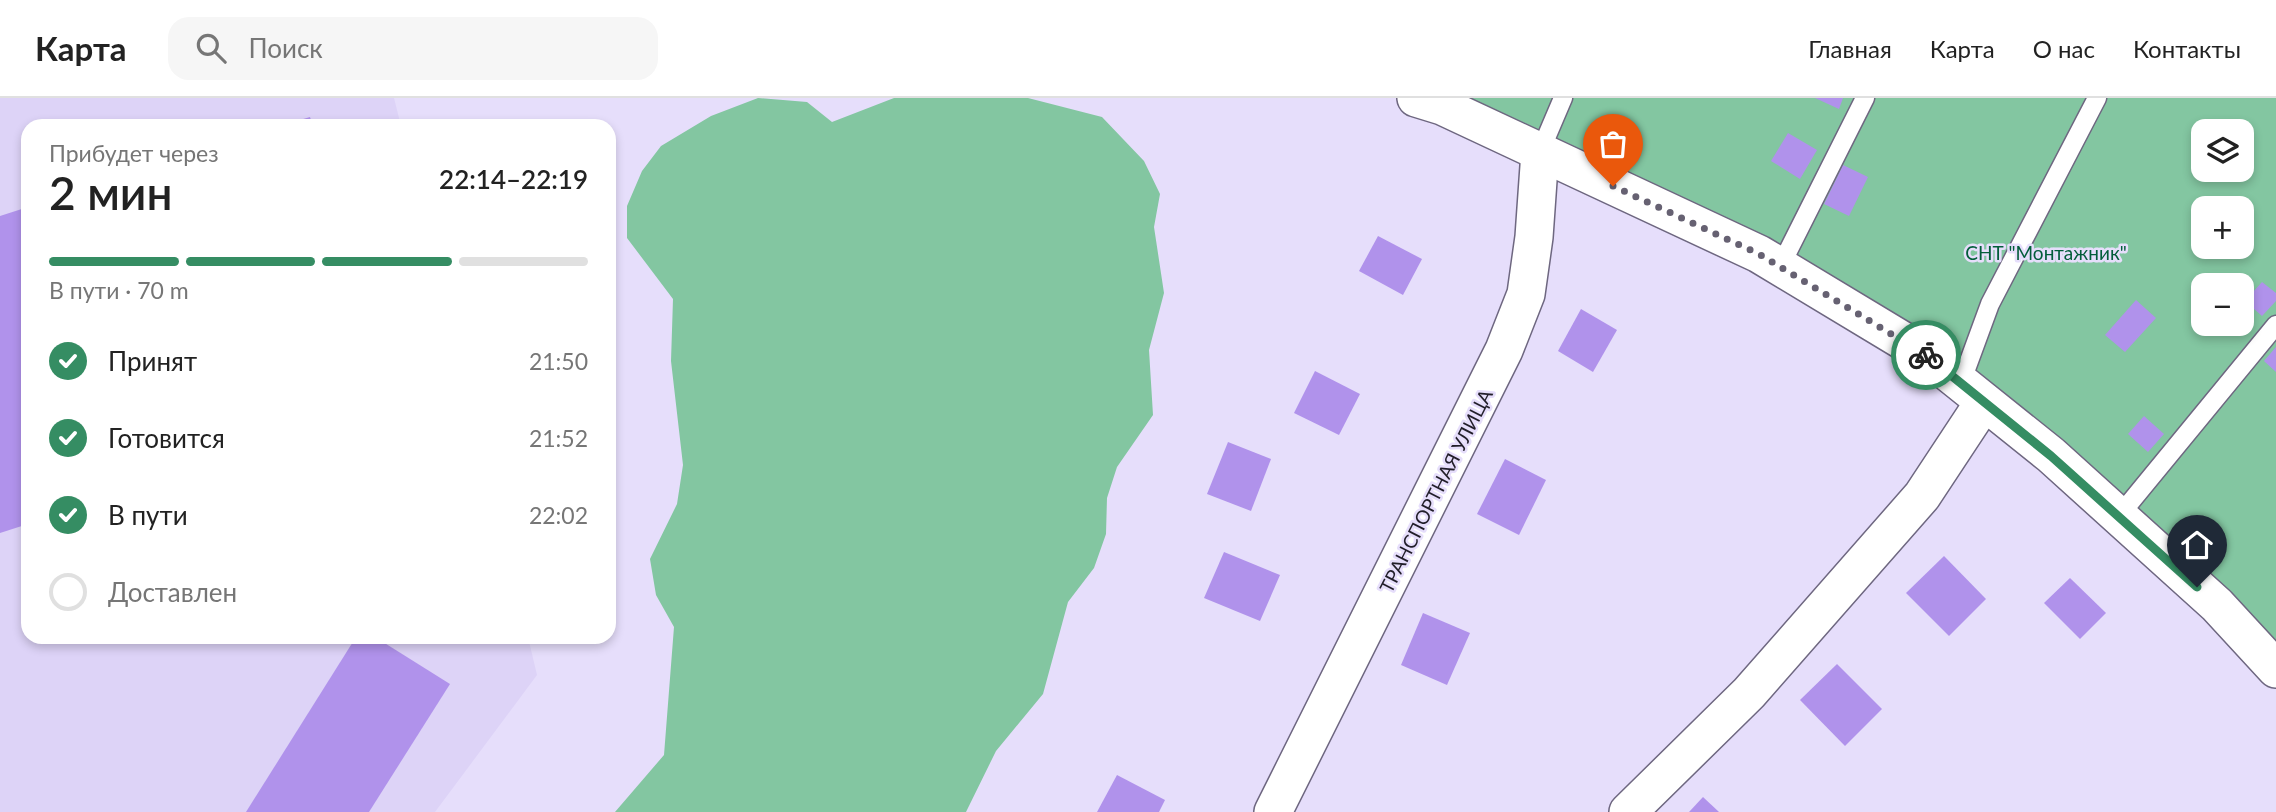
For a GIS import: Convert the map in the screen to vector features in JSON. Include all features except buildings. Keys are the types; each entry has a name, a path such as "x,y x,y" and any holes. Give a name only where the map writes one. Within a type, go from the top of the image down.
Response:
{"street":[{"path":"1416,98 1442,106 1780,267 1924,354 2051,456 2119,516 2217,605 2276,670"},
{"name":"ТРАНСПОРТНАЯ УЛИЦА","path":"1273,812 1504,351 1526,294 1534,237 1540,152"},
{"path":"1628,812 1749,693 1922,496 1973,393"}],"lane":[{"path":"1540,152 1563,98"},
{"path":"1780,267 1866,98"},
{"path":"1973,393 1990,304 2097,98"},
{"path":"2119,516 2276,325"}],"shaded area":[{"path":"0,98 394,98 399,119 21,119 21,644 530,644 537,675 435,812 0,812"}],"green space":[{"path":"758,98 807,102 832,122 894,98 1028,98 1102,117 1144,161 1160,194 1154,227 1164,293 1149,350 1153,415 1117,467 1107,498 1106,534 1094,568 1068,602 1043,694 996,751 966,812 615,812 664,755 674,627 656,595 650,559 677,504 683,465 671,361 673,299 627,238 627,206 642,171 661,146 711,116"},
{"name":"СНТ \"Монтажник\"","path":"1445,98 2276,98 2276,669 1925,354"}],"way so far":[{"path":"1613,186 1759,254 1926,355"}],"route":[{"path":"1926,355 2051,456 2197,587"}]}
